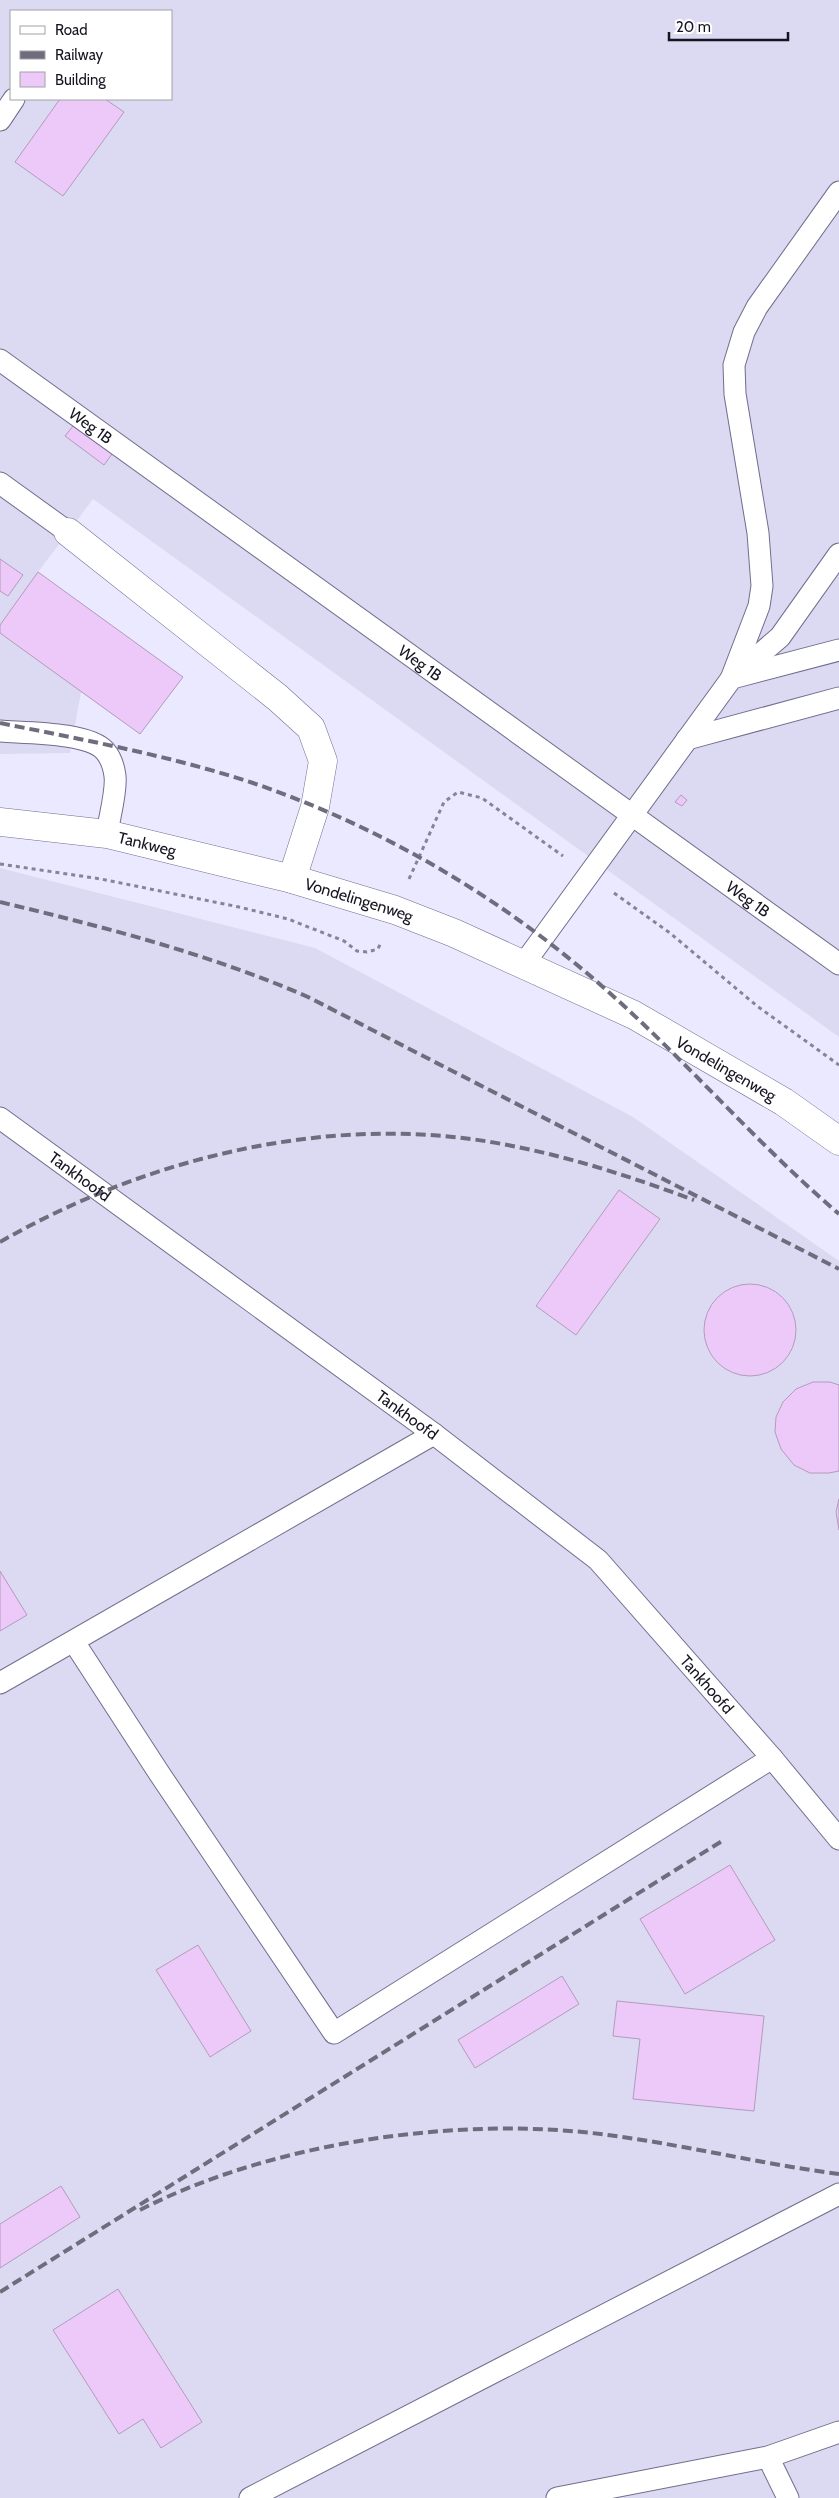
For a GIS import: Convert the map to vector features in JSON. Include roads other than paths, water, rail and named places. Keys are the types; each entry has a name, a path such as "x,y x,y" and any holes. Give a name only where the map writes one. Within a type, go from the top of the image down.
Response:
{"street":[{"name":"Vondelingenweg","path":"68,532 278,698 311,728 323,761 315,807 292,879 395,910 454,933 634,1015 784,1102 839,1141"},
{"name":"Tankweg","path":"0,822 107,834 292,879"}],"lane":[{"path":"0,120 13,100"},
{"path":"731,679 759,606 762,586 758,533 735,394 734,365 744,332 757,307 839,192"},
{"name":"Weg 1B","path":"0,360 839,964"},
{"path":"0,483 68,532"},
{"path":"523,965 731,679 780,637 839,554"},
{"path":"731,679 839,650"},
{"path":"687,739 839,698"},
{"path":"0,731 73,738 92,742 105,750 111,761 116,778 107,834"},
{"name":"Tankhoofd","path":"0,1118 434,1434 598,1560 772,1758 839,1838"},
{"path":"0,1683 434,1434"},
{"path":"74,1642 334,2033 772,1758"},
{"path":"250,2498 839,2194"},
{"path":"557,2498 768,2457 839,2432"},
{"path":"768,2457 788,2498"}],"railway":[{"path":"0,723 96,742 222,773 253,783 298,799 341,818 426,861 467,885 507,912 582,969 648,1029 774,1154 839,1214"},
{"path":"0,902 78,921 195,955 308,997 839,1269"},
{"path":"0,1242 57,1212 117,1186 179,1165 243,1149 307,1139 373,1134 438,1136 527,1149 600,1168 694,1200"},
{"path":"0,2292 722,1841"},
{"path":"140,2210 192,2186 248,2167 307,2151 368,2140 430,2132 491,2129 551,2130 608,2135 839,2174"}]}
